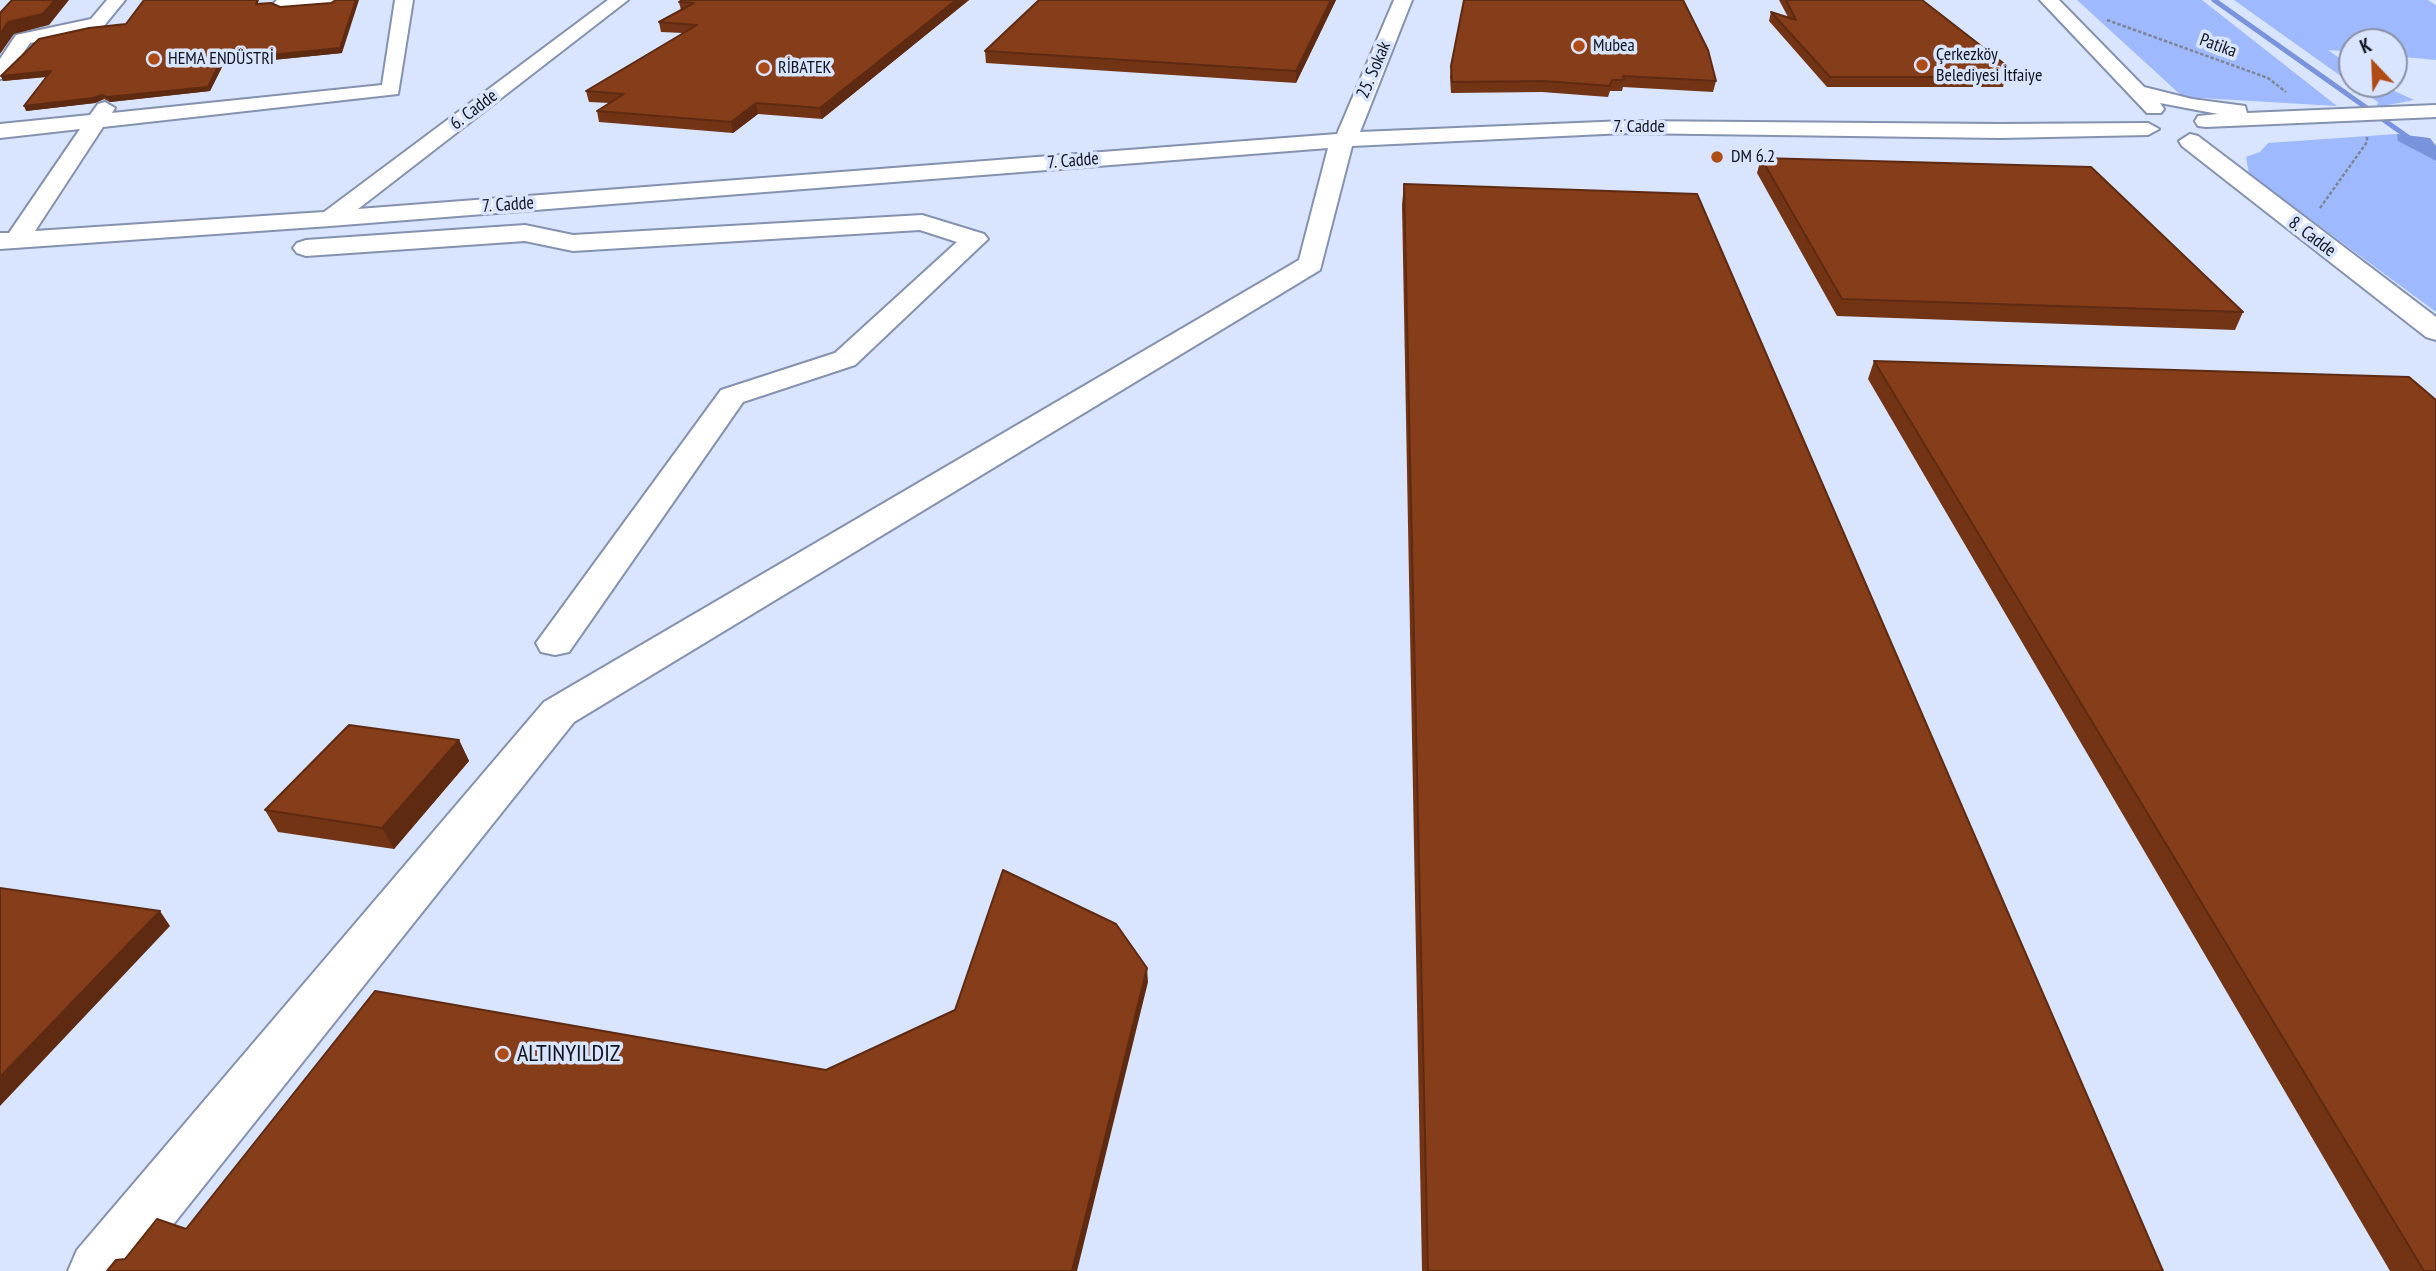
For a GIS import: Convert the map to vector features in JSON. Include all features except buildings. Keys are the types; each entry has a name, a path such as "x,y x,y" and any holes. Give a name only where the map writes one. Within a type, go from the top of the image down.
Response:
{"street":[{"path":"0,74 23,38 97,23 116,0"},
{"path":"282,4 332,0"},
{"path":"0,131 100,115 391,90 404,0"},
{"name":"6. Cadde","path":"330,219 619,0"},
{"name":"25. Sokak","path":"98,1271 559,712 1311,264 1339,147 1346,139 1403,0"},
{"path":"2049,0 2136,91 2154,122 2190,141 2224,140 2229,134 2227,131"},
{"path":"2136,91 2192,106 2345,117"},
{"path":"2154,122 2345,117 2436,111"},
{"path":"12,243 100,115"},
{"path":"2206,121 2227,131 2345,117"},
{"name":"7. Cadde","path":"12,243 1346,139 1625,127 2000,131 2154,122"},
{"name":"8. Cadde","path":"2190,141 2436,331"},
{"path":"276,250 525,233 573,243 922,222 975,239 845,359 732,396 555,643"}],"path":[{"name":"Patika","path":"2102,17 2119,26 2268,78 2290,95"},
{"path":"2319,210 2351,161 2367,142 2367,133"}],"shaded area":[{"path":"2077,0 2202,0 2337,106 2183,97"},
{"path":"2234,0 2428,0 2436,5 2436,60 2408,57 2408,28 2338,28 2338,51 2328,50 2338,57 2338,74"},
{"path":"2408,97 2414,100 2377,107 2378,102 2372,98"},
{"path":"2397,134 2399,141 2436,161 2436,312 2249,174 2246,157 2260,152 2268,143"},
{"path":"2397,134 2430,138 2436,146 2436,161 2398,141"}],"waterway":[{"path":"2214,0 2422,147"},
{"path":"2419,145 2436,157"}],"place":[{"name":"Mubea","path":"1579,46"},
{"name":"HEMA ENDÜSTRİ","path":"154,59"},
{"name":"Çerkezköy Belediyesi İtfaiye","path":"1922,65"},
{"name":"RİBATEK","path":"764,68"},
{"name":"DM 6.2","path":"1717,157"},
{"name":"ALTINYILDIZ","path":"503,1054"}]}
